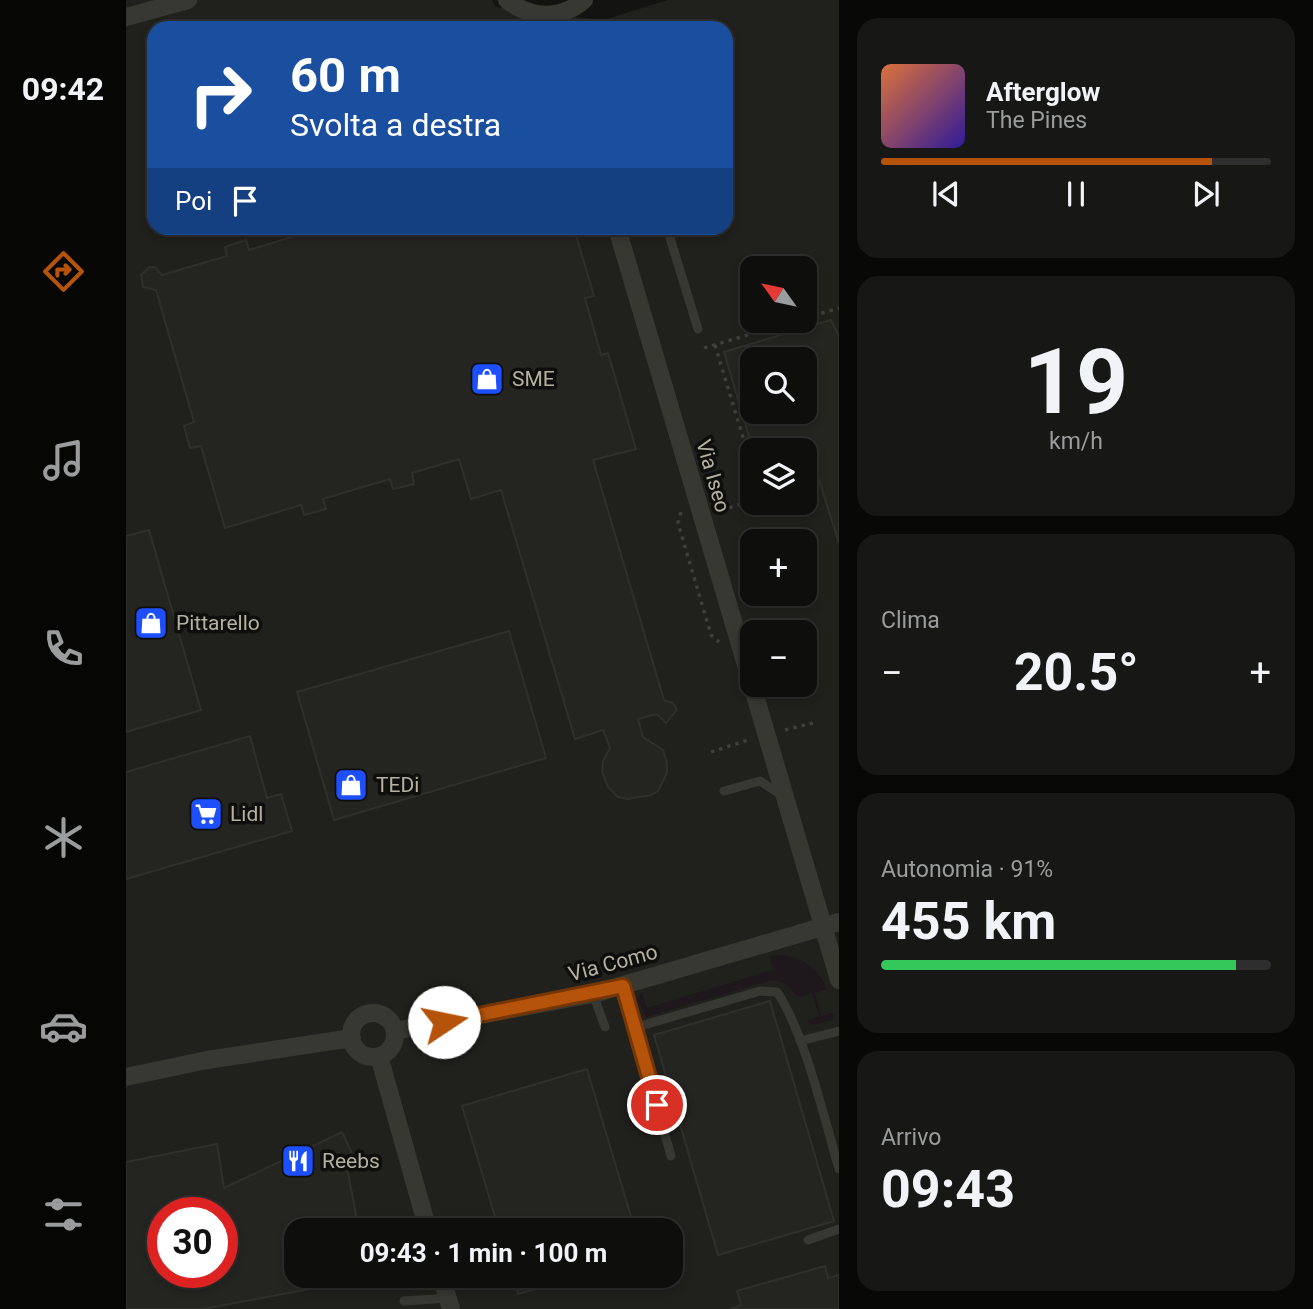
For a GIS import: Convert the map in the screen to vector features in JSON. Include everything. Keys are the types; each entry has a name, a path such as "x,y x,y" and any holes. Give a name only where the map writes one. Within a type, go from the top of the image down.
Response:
{"street":[{"path":"126,18 188,0"},
{"path":"508,0 539,21"},
{"path":"525,11 553,15 571,9 584,0"},
{"name":"Via Iseo","path":"619,235 784,797 831,925 839,980"},
{"name":"Via Como","path":"395,1031 593,994 831,925"},
{"path":"369,1014 384,1016 395,1031 390,1049 379,1056 361,1053 352,1038 356,1022 369,1014"},
{"path":"126,1077 207,1060 352,1038"},
{"path":"379,1056 425,1218"}],"lane":[{"path":"669,235 698,328"},
{"path":"724,791 760,781 784,797"},
{"path":"623,986 637,1027 671,1156"},
{"path":"637,1027 769,989 777,992 786,1005 800,1041 838,1165"},
{"path":"593,994 605,1027"},
{"path":"800,1041 839,1031"},
{"path":"808,1240 839,1229"},
{"path":"404,1301 415,1305 450,1303"}],"path":[{"path":"817,310 818,314 839,308"},
{"path":"704,348 755,333"},
{"path":"715,345 743,438"},
{"path":"718,510 740,504"},
{"path":"681,509 678,523 711,635 722,645"},
{"path":"779,719 783,731 813,723"},
{"path":"711,752 748,741 745,729"}],"shaded area":[{"path":"126,0 492,0 496,7 603,20 668,0 839,0 839,1309 126,1309"},
{"path":"779,955 802,961 819,974 827,989 815,993 821,1016 834,1013 832,1020 812,1025 807,1021 819,1016 812,993 798,997 783,982 772,980 646,1017 637,998 642,994 647,1008 773,970 770,956"}],"building":[{"path":"298,235 576,235 594,296 585,298 601,355 608,353 636,449 593,460 664,700 673,703 677,710 666,723 657,714 638,719 643,737 663,750 667,763 667,773 658,791 628,799 618,797 608,787 602,772 603,761 610,748 603,730 575,739 501,490 471,499 459,459 412,473 414,484 393,489 390,479 323,499 326,509 304,515 301,505 225,528 201,446 190,448 184,426 194,422 156,290 143,287 141,275 150,267 155,267 162,275 227,256 225,247 246,240 249,250"},
{"path":"831,320 839,336 839,543 817,477 817,438 749,438 745,424 817,424 817,347 741,347 788,333 817,333 817,324"},
{"path":"740,347 740,406 724,352"},
{"name":"Pittarello","path":"149,530 201,710 126,732 126,536"},
{"path":"509,631 546,758 334,820 297,692"},
{"name":"Lidl","path":"250,736 267,798 281,794 292,831 126,879 126,772"},
{"path":"770,1001 834,1221 718,1255 654,1035"},
{"path":"587,1069 631,1218 495,1218 462,1106"},
{"path":"342,1132 356,1162 347,1168 357,1218 284,1218 284,1288 315,1288 203,1309 126,1309 126,1162 217,1144 224,1188"},
{"path":"825,1266 828,1278 839,1275 839,1309 730,1309 741,1305 737,1291"},
{"path":"516,1288 538,1288 518,1294"}],"place":[{"name":"SME","path":"487,379"},
{"name":"Pittarello","path":"151,623"},
{"name":"TEDi","path":"351,785"},
{"name":"Lidl","path":"206,814"},
{"name":"Reebs","path":"298,1161"}],"route":[{"path":"444,1022 623,986 637,1027 657,1105"}]}
